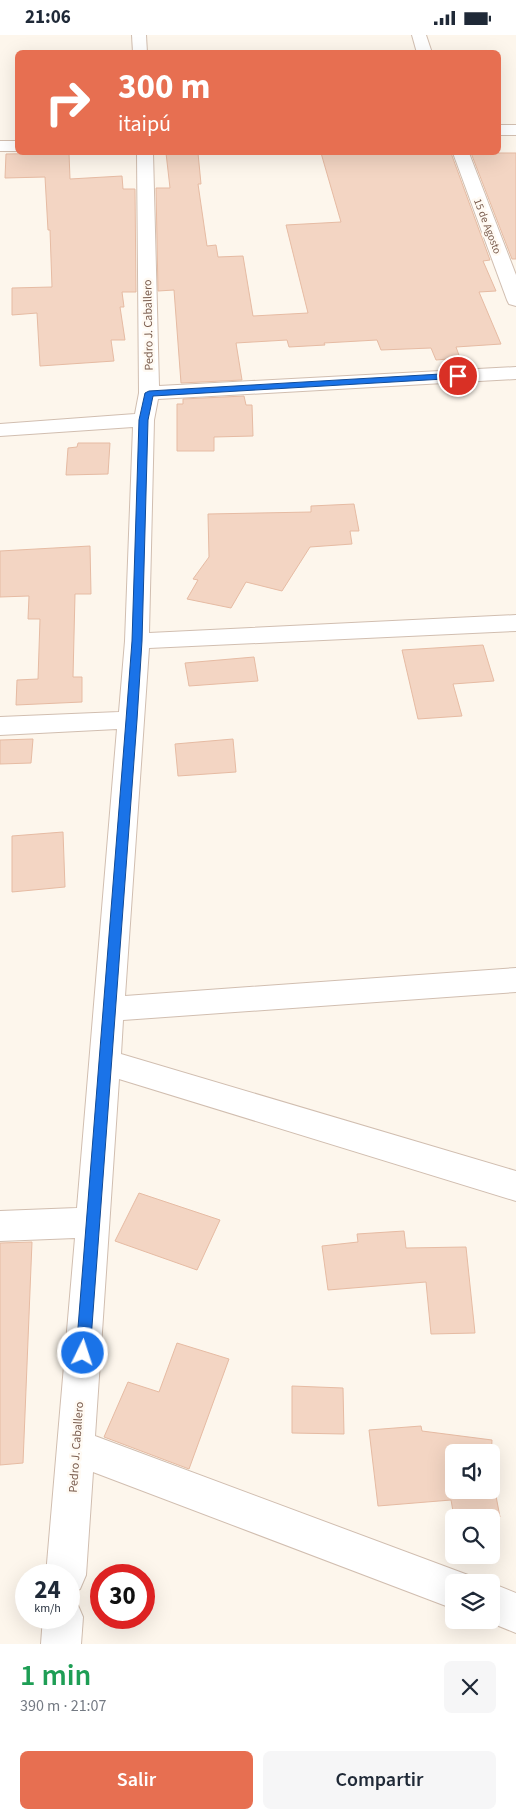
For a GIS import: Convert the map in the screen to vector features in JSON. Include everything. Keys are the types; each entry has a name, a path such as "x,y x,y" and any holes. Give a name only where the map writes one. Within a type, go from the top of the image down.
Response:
{"street":[{"path":"139,35 140,50"},
{"path":"419,35 424,50"},
{"path":"501,130 516,130"},
{"path":"0,146 15,146"},
{"name":"Pedro J. Caballero","path":"67,1564 137,641 144,420 149,393 145,155"},
{"name":"15 de Agosto","path":"462,155 516,300"},
{"path":"149,393 516,373"},
{"path":"0,430 144,420"},
{"path":"137,641 516,623"},
{"path":"0,726 132,720"},
{"path":"109,1009 516,980"},
{"path":"105,1062 516,1186"},
{"path":"0,1226 93,1222"},
{"path":"76,1447 445,1586"},
{"path":"500,1607 516,1613"},
{"path":"61,1644 62,1629"}],"building":[{"path":"516,153 516,259 512,259 472,155"},
{"path":"6,154 69,155 70,179 122,176 123,189 135,189 136,292 122,292 124,307 120,307 125,340 111,340 114,361 40,366 37,313 12,315 12,288 52,287 50,230 48,230 45,177 5,178"},
{"path":"166,155 198,155 201,184 198,184 207,246 216,245 218,257 243,256 253,316 308,313 286,225 341,222 322,155 452,155 490,260 483,261 496,291 479,292 501,344 456,347 460,358 436,360 431,348 381,350 377,340 289,347 287,340 236,343 242,380 181,383 174,290 158,291 156,188 170,188"},
{"path":"244,396 246,405 252,405 253,436 214,437 214,451 177,451 177,404 183,404 183,399"},
{"path":"78,443 110,443 108,474 66,475 68,448 77,447"},
{"path":"354,504 359,531 350,531 352,544 310,547 282,591 246,582 231,608 187,599 198,580 193,579 209,557 208,514 311,512 311,506"},
{"path":"90,546 91,594 75,594 73,677 82,677 82,702 16,705 17,680 38,679 40,619 28,619 29,596 0,597 0,551"},
{"path":"483,645 494,681 453,684 462,716 418,719 402,650"},
{"path":"254,657 258,681 189,686 185,663"},
{"path":"33,739 31,763 0,764 0,740"},
{"path":"233,739 236,772 178,776 175,744"},
{"path":"63,832 65,887 12,892 12,836"},
{"path":"139,1193 220,1220 197,1270 115,1241"},
{"path":"404,1231 406,1248 466,1247 475,1333 431,1334 426,1282 328,1290 322,1246 358,1242 357,1234"},
{"path":"32,1242 23,1463 0,1465 0,1243"},
{"path":"177,1343 229,1359 189,1469 104,1437 128,1382 159,1392"},
{"path":"292,1386 343,1388 344,1434 292,1433"},
{"path":"421,1426 422,1431 492,1440 492,1444 445,1444 445,1499 497,1499 498,1509 453,1509 451,1500 378,1506 369,1430"}],"route":[{"path":"83,1353 132,720 137,641 144,420 149,393 458,376"}]}
